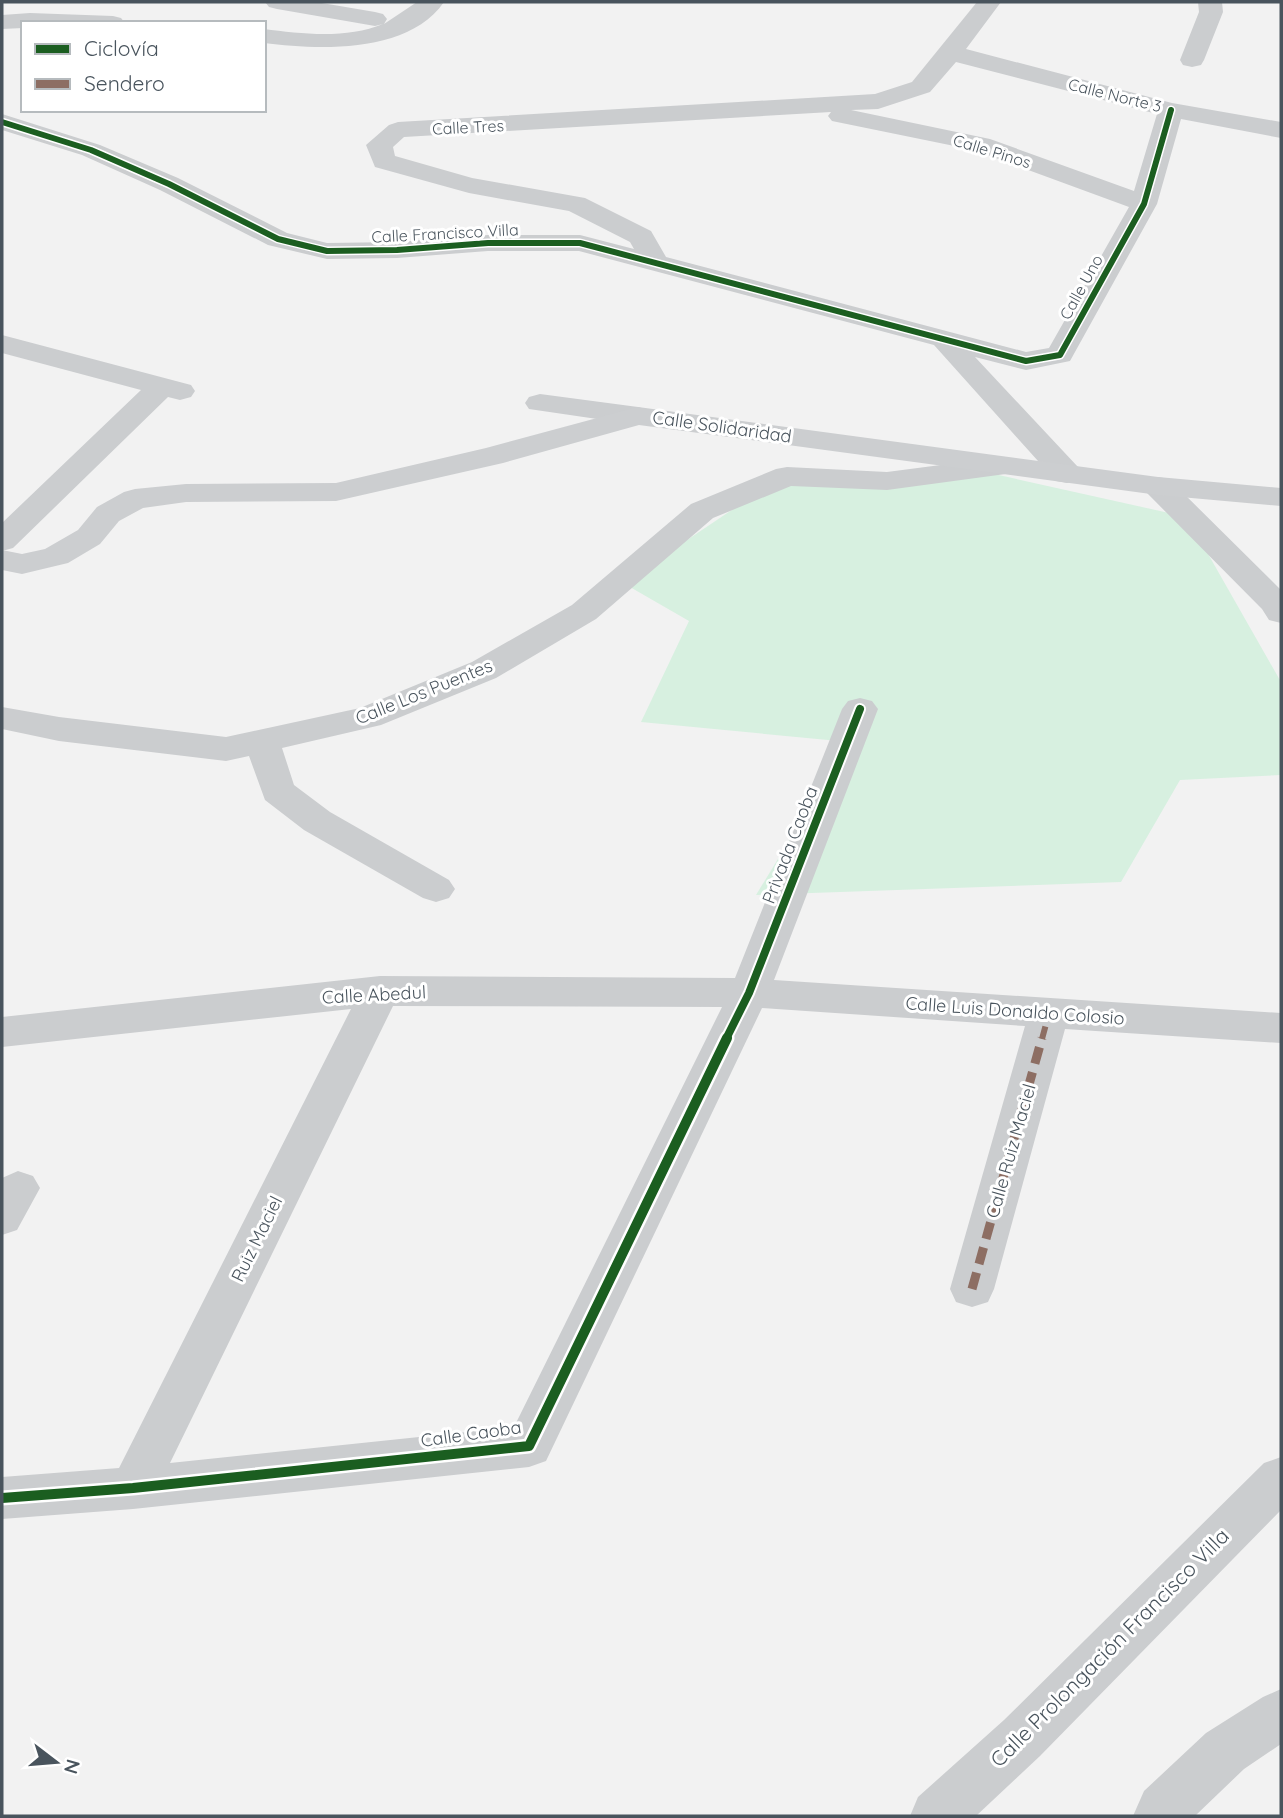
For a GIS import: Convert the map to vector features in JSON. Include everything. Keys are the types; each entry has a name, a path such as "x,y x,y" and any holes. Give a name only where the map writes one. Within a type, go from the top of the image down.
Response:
{"main road":[{"name":"Calle Solidaridad","path":"8,555 56,556 89,537 108,514 135,499 186,493 336,492 492,456 638,416 1158,486 1281,497"}],"street":[{"path":"276,2 375,19"},
{"path":"350,40 397,2"},
{"path":"266,36 299,41 350,40 401,26 432,2"},
{"name":"Calle Tres","path":"656,265 641,237 576,204 469,185 415,171 384,160 379,145 398,130 878,102 921,87 951,53 989,2"},
{"path":"1193,2 1202,2"},
{"path":"1192,60 1211,12 1210,2"},
{"path":"2,22 58,21"},
{"name":"Calle Norte 3","path":"951,53 1171,110 1281,130"},
{"name":"Calle Pinos","path":"794,107 981,144 1144,204"},
{"path":"1144,204 1171,110"},
{"name":"Calle Francisco Villa","path":"2,122 91,150 169,184 278,239 327,251 397,250 488,243 580,243 1026,361"},
{"name":"Calle Uno","path":"1026,361 1060,355 1144,204"},
{"path":"945,341 1067,474"},
{"path":"2,344 174,389 8,555"},
{"path":"540,403 638,416"},
{"name":"Calle Los Puentes","path":"2,718 59,729 226,749 369,717 484,670 584,612 702,511 787,476 887,481 1002,466"},
{"path":"1158,486 1275,603 1281,613"},
{"name":"Privada Caoba","path":"749,993 860,709"},
{"path":"262,740 278,791 317,821 436,889"},
{"name":"Calle Abedul","path":"2,1032 380,991 749,993"},
{"name":"Ruiz Maciel","path":"133,1488 380,991"},
{"name":"Calle Luis Donaldo Colosio","path":"749,993 1281,1028"},
{"name":"Calle Caoba","path":"2,1499 133,1488 529,1446 749,993"},
{"name":"Calle Ruiz Maciel","path":"972,1289 1049,1013"},
{"name":"Calle Prolongación Francisco Villa","path":"937,1816 1022,1738 1281,1478"},
{"path":"1160,1816 1163,1810 1225,1751 1281,1714"}],"green space":[{"path":"976,470 1187,517 1281,682 1281,775 1180,780 1121,882 756,895 849,742 641,722 689,621 623,583 775,481"}],"marked path":[{"path":"972,1289 1049,1013"}],"cycle path":[{"path":"2,122 91,150 169,184 278,239 327,251 397,250 488,243 580,243 1026,361 1060,355 1144,204 1171,110"},
{"path":"2,1498 133,1488 529,1446 749,993 860,709"}]}
